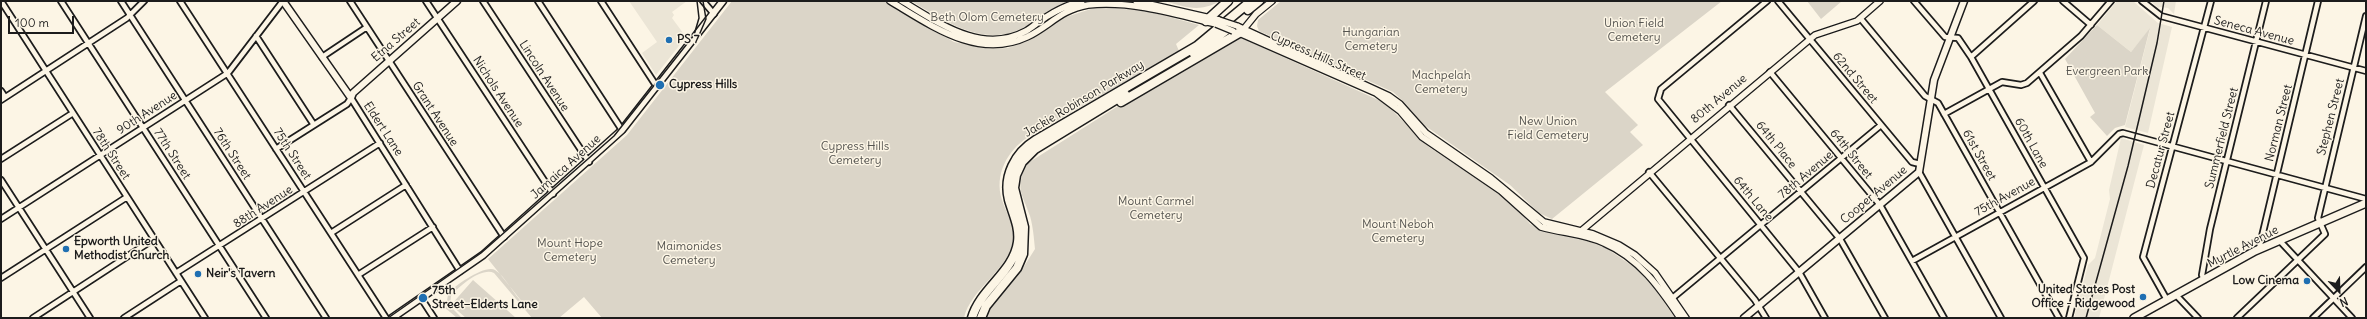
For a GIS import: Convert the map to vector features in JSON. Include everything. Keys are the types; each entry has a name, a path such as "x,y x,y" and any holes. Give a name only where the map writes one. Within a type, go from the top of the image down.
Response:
{"highway":[{"path":"1208,19 1228,1"},
{"name":"Jackie Robinson Parkway","path":"972,318 981,298 1016,251 1018,228 1009,200 1008,186 1011,167 1021,152 1036,140 1197,46 1251,1"},
{"name":"Jackie Robinson Parkway","path":"981,318 986,306 1014,273 1023,254 1024,227 1014,188 1019,166 1035,149 1205,47 1258,1"},
{"path":"1086,119 1124,100 1238,30"}],"main road":[{"name":"Eldert Lane","path":"283,1 351,98"},
{"name":"Etna Street","path":"351,98 353,93 457,1"},
{"name":"Jamaica Avenue","path":"392,318 460,271 504,237 589,162 622,130 723,1"},
{"name":"Cooper Avenue","path":"1744,318 1919,172 1930,97 1964,1"},
{"name":"Myrtle Avenue","path":"2134,318 2259,250 2366,203"}],"street":[{"name":"78th Street","path":"1,1 205,318"},
{"name":"77th Street","path":"61,1 266,318"},
{"name":"76th Street","path":"121,1 326,318"},
{"path":"1,91 3,98 131,16 144,1"},
{"name":"75th Street","path":"180,1 386,318"},
{"name":"90th Avenue","path":"1,219 228,73 283,1"},
{"name":"Grant Avenue","path":"350,1 504,237"},
{"name":"Nichols Avenue","path":"426,1 553,194"},
{"name":"Lincoln Avenue","path":"483,1 589,162"},
{"path":"538,1 622,130"},
{"path":"600,1 657,87"},
{"path":"703,1 714,14"},
{"name":"Cypress Hills Street","path":"890,1 944,32 963,41 985,45 1012,43 1028,36 1051,20 1070,10 1103,3 1151,8 1208,19"},
{"path":"902,1 946,27 982,39 998,40 1025,32 1045,17 1082,1"},
{"name":"Cypress Hills Street","path":"1136,1 1218,22 1360,85 1378,91 1400,104 1426,133 1491,178 1537,218 1544,222 1581,231 1609,240 1635,255 1655,273 1680,318"},
{"path":"1238,30 1272,1"},
{"name":"64th Lane","path":"1767,1 1661,89 1658,99 1799,272 1825,318"},
{"name":"62nd Street","path":"1778,1 1912,162 1920,164"},
{"name":"80th Avenue","path":"1581,231 1689,138 1815,34 1861,19 1880,1"},
{"name":"60th Lane","path":"1914,1 1945,37 1958,38 1971,57 2084,258 2069,318"},
{"path":"1971,57 2034,1"},
{"path":"2063,1 2091,25"},
{"path":"1944,114 2002,82 2022,85 2027,84 2081,36 2111,1"},
{"name":"Seneca Avenue","path":"2142,1 2161,16 2366,71"},
{"name":"Decatur Street","path":"2167,300 2143,256 2211,1"},
{"name":"Summerfield Street","path":"2204,280 2202,275 2205,256 2266,1"},
{"name":"Norman Street","path":"2259,250 2318,1"},
{"name":"Stephen Street","path":"2297,261 2325,234 2318,218 2366,16"},
{"name":"61st Street","path":"1861,19 1924,96 1930,97 1938,102 2059,318"},
{"path":"322,57 367,27"},
{"path":"256,36 314,125"},
{"name":"64th Street","path":"1770,72 1880,205 1944,318"},
{"path":"2040,73 2091,162"},
{"name":"Cypress Hills Street","path":"1378,91 1400,111 1422,137 1501,191 1533,221 1547,229 1604,242 1642,267 1686,318"},
{"path":"276,149 347,104 351,98"},
{"name":"Eldert Lane","path":"351,98 460,271"},
{"name":"64th Place","path":"1730,105 1840,238 1885,318"},
{"path":"1,159 73,113"},
{"name":"78th Avenue","path":"1671,300 1881,125"},
{"name":"75th Avenue","path":"1912,261 2091,162 2119,134 2123,133 2172,146"},
{"name":"88th Avenue","path":"176,274 380,143"},
{"path":"2172,146 2325,186 2366,199"},
{"path":"1649,172 1721,258 1759,306 1766,318"},
{"path":"1919,172 2001,318"},
{"path":"1,180 90,318"},
{"path":"331,233 406,184"},
{"path":"1,278 127,197"},
{"path":"358,275 432,227"},
{"path":"33,318 154,239"},
{"path":"2280,241 2297,261 2352,318"},
{"path":"2237,318 2297,261"},
{"path":"2313,318 2366,267"},
{"path":"124,318 181,281"},
{"path":"2176,295 2198,318"},
{"path":"421,298 434,318"}],"shaded area":[{"name":"PS 7","path":"629,1 687,1 672,12 674,15 672,18 686,37 656,75 642,53 657,42"},
{"path":"2117,1 2133,1 2158,23 2172,27 2148,133 2125,127 2150,29 2131,52 2097,25"},
{"path":"2151,1 2176,1 2174,14 2168,8 2158,8"},
{"path":"2121,138 2144,145 2109,280 2099,318 2074,318 2088,265 2095,258 2110,199 2109,190"}],"green space":[{"name":"Cypress Hills Cemetery","path":"732,1 884,1 954,42 989,49 1008,48 1028,41 1063,18 1094,8 1116,8 1151,12 1199,25 1176,44 1179,51 1028,137 1008,156 1001,173 1000,191 1013,231 1013,241 1004,262 974,298 968,307 964,318 602,318 584,297 559,318 532,318 494,273 489,272 471,278 459,287 451,296 450,306 462,318 457,318 437,301 439,298 447,305 448,294 452,289 471,276 485,270 495,270 500,274 488,259 627,135"},
{"name":"Beth Olom Cemetery","path":"911,1 1068,1 1026,26 1011,33 996,35 981,34 966,30 938,17"},
{"path":"1164,1 1220,1 1205,7 1192,8"},
{"path":"1281,1 1722,1 1605,92 1638,125 1630,132 1643,145 1552,219 1539,213 1510,185 1424,125 1393,92 1259,31 1257,26 1258,20"},
{"path":"1807,1 1842,1 1821,19"},
{"name":"Evergreen Park","path":"2097,25 2131,52 2150,28 2125,125 2115,128 2107,136 2090,117 2095,113 2065,59"},
{"name":"Mount Carmel Cemetery","path":"1239,37 1385,103 1429,147 1494,190 1515,207 1530,224 1551,233 1590,242 1606,248 1637,269 1649,280 1675,318 984,318 992,304 1023,268 1035,249 1031,220 1022,195 1020,184 1021,178 1028,163 1126,101"},
{"path":"473,280 516,318 466,318 451,305"}],"railway":[{"path":"388,318 481,253 614,136 694,35 699,18 697,1"},
{"path":"697,40 706,19 703,1"},
{"path":"2086,318 2128,166 2157,43 2164,1"}],"place":[{"name":"PS 7","path":"669,40"},
{"name":"Cypress Hills","path":"660,85"},
{"name":"Epworth United Methodist Church","path":"66,249"},
{"name":"Neir's Tavern","path":"198,274"},
{"name":"Low Cinema","path":"2307,281"},
{"name":"United States Post Office - Ridgewood","path":"2143,297"},
{"name":"75th Street–Elderts Lane","path":"423,298"}],"park label":[{"name":"Union Field Cemetery","path":"1634,31"},
{"name":"Hungarian Cemetery","path":"1371,40"},
{"name":"Machpelah Cemetery","path":"1441,83"},
{"name":"New Union Field Cemetery","path":"1548,129"},
{"name":"Mount Neboh Cemetery","path":"1398,232"},
{"name":"Mount Hope Cemetery","path":"570,251"},
{"name":"Maimonides Cemetery","path":"689,254"}]}
